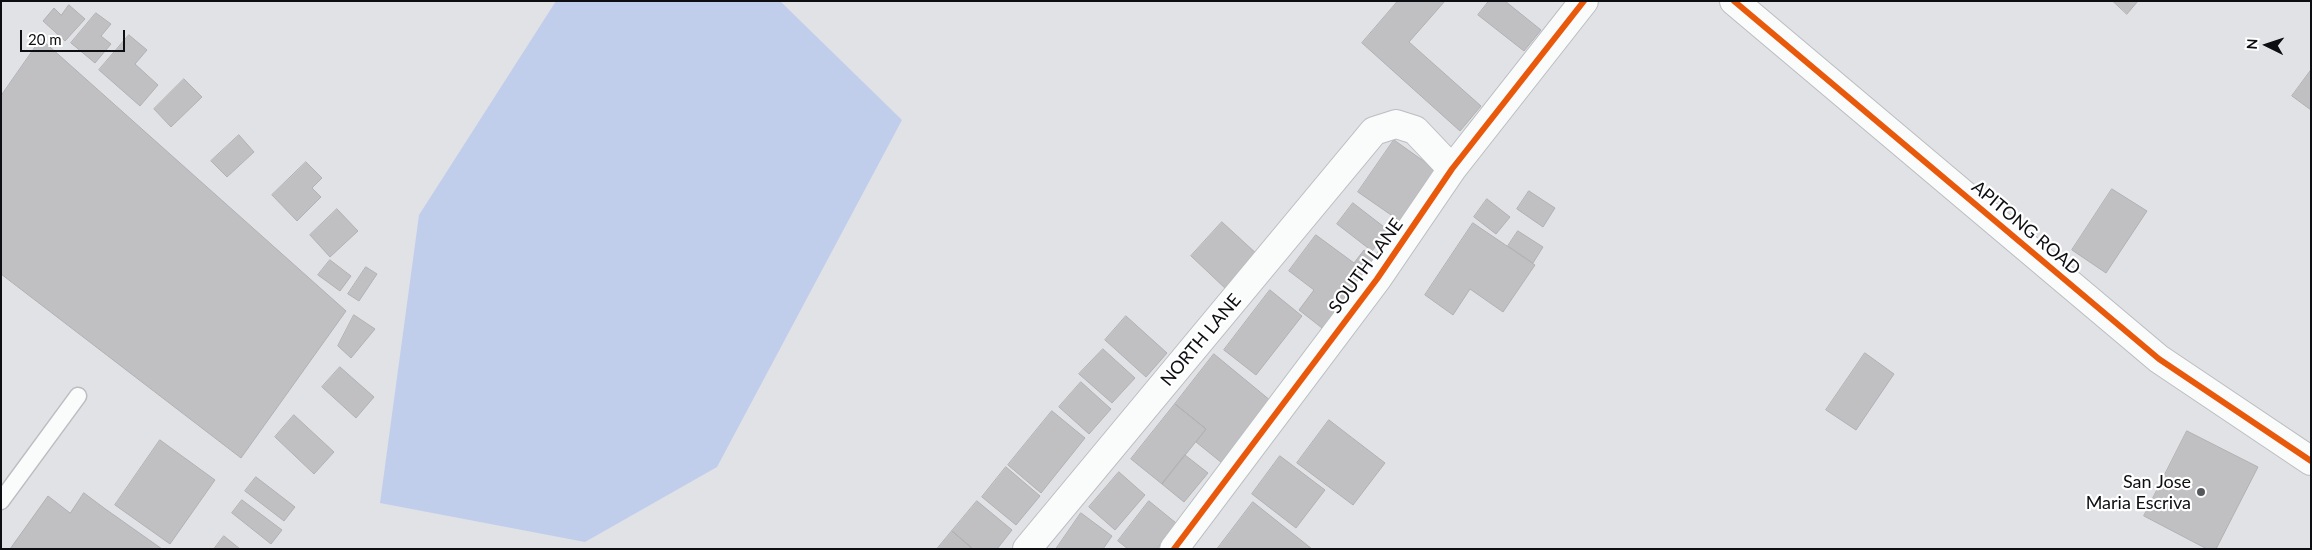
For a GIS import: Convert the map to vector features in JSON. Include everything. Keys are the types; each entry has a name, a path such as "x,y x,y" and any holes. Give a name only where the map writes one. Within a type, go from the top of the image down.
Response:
{"street":[{"name":"SOUTH LANE","path":"1174,549 1377,279 1452,169 1584,1"},
{"name":"APITONG ROAD","path":"1734,1 2159,359 2311,461"},
{"name":"NORTH LANE","path":"1027,549 1374,131 1396,124 1415,130 1452,169"}],"lane":[{"path":"1,501 78,396"}],"shaded area":[{"path":"556,1 780,1 902,120 717,467 585,542 380,503 419,215"}],"building":[{"path":"1398,1 1445,1 1409,42 1481,106 1460,131 1362,43"},
{"path":"1489,1 1505,1 1541,30 1524,51 1478,15"},
{"path":"2113,1 2138,1 2127,14"},
{"path":"69,5 85,19 65,41 43,21 54,8 61,15"},
{"path":"96,13 111,24 101,36 111,44 95,63 71,43"},
{"path":"129,35 147,50 135,64 158,85 140,106 99,70"},
{"path":"41,39 346,311 241,458 1,274 1,96"},
{"path":"2311,70 2311,110 2292,96"},
{"path":"184,79 202,97 171,127 154,109"},
{"path":"239,135 254,152 227,177 211,161"},
{"path":"1394,140 1439,172 1404,224 1358,192"},
{"path":"306,162 322,178 312,188 321,197 297,221 272,195"},
{"path":"2112,189 2147,211 2106,273 2072,250"},
{"path":"1529,191 1555,208 1543,227 1517,209"},
{"path":"1487,199 1510,217 1496,234 1474,217"},
{"path":"1353,203 1388,230 1372,251 1337,224"},
{"path":"337,209 358,231 330,257 310,235"},
{"path":"1222,222 1258,255 1227,290 1191,256"},
{"path":"1473,223 1535,265 1503,312 1470,289 1453,315 1425,295"},
{"path":"1518,231 1543,247 1533,263 1508,246"},
{"path":"1316,235 1354,263 1364,250 1376,259 1331,335 1299,310 1314,290 1289,271"},
{"path":"330,260 351,276 340,291 318,275"},
{"path":"366,267 377,274 359,301 348,294"},
{"path":"1270,290 1302,316 1256,375 1224,350"},
{"path":"354,315 375,329 351,358 338,346"},
{"path":"1126,316 1167,353 1146,377 1105,340"},
{"path":"1103,349 1135,378 1112,403 1079,374"},
{"path":"1865,353 1894,374 1856,430 1826,410"},
{"path":"1214,354 1271,401 1222,463 1196,442 1206,429 1175,404"},
{"path":"340,367 374,397 356,418 322,387"},
{"path":"1081,382 1111,409 1089,434 1059,407"},
{"path":"1175,404 1206,429 1162,484 1131,459"},
{"path":"1052,411 1085,438 1041,493 1008,465"},
{"path":"294,415 334,452 314,474 275,437"},
{"path":"1329,420 1385,463 1353,505 1297,463"},
{"name":"San Jose Maria Escriva","path":"2187,431 2258,467 2216,549 2207,549 2144,516"},
{"path":"160,440 215,480 170,544 115,505"},
{"path":"1185,455 1208,473 1184,502 1162,484"},
{"path":"1280,456 1325,490 1296,528 1252,494"},
{"path":"1006,467 1040,496 1016,525 982,497"},
{"path":"1119,472 1145,495 1115,530 1089,507"},
{"path":"256,477 295,507 284,521 245,491"},
{"path":"84,493 162,549 10,549 48,496 70,513"},
{"path":"242,500 282,530 271,544 232,513"},
{"path":"977,501 1012,530 997,549 973,549 952,531"},
{"path":"1149,501 1176,523 1157,549 1128,549 1118,541"},
{"path":"1253,502 1312,549 1218,548"},
{"path":"1081,513 1112,536 1103,549 1056,549"},
{"path":"952,531 973,549 937,549"},
{"path":"224,536 240,549 214,549"}],"cycle path":[{"path":"1174,549 1377,279 1452,169 1584,1"},
{"path":"1734,1 2159,359 2311,461"}],"place":[{"name":"San Jose Maria Escriva","path":"2201,492"}]}
